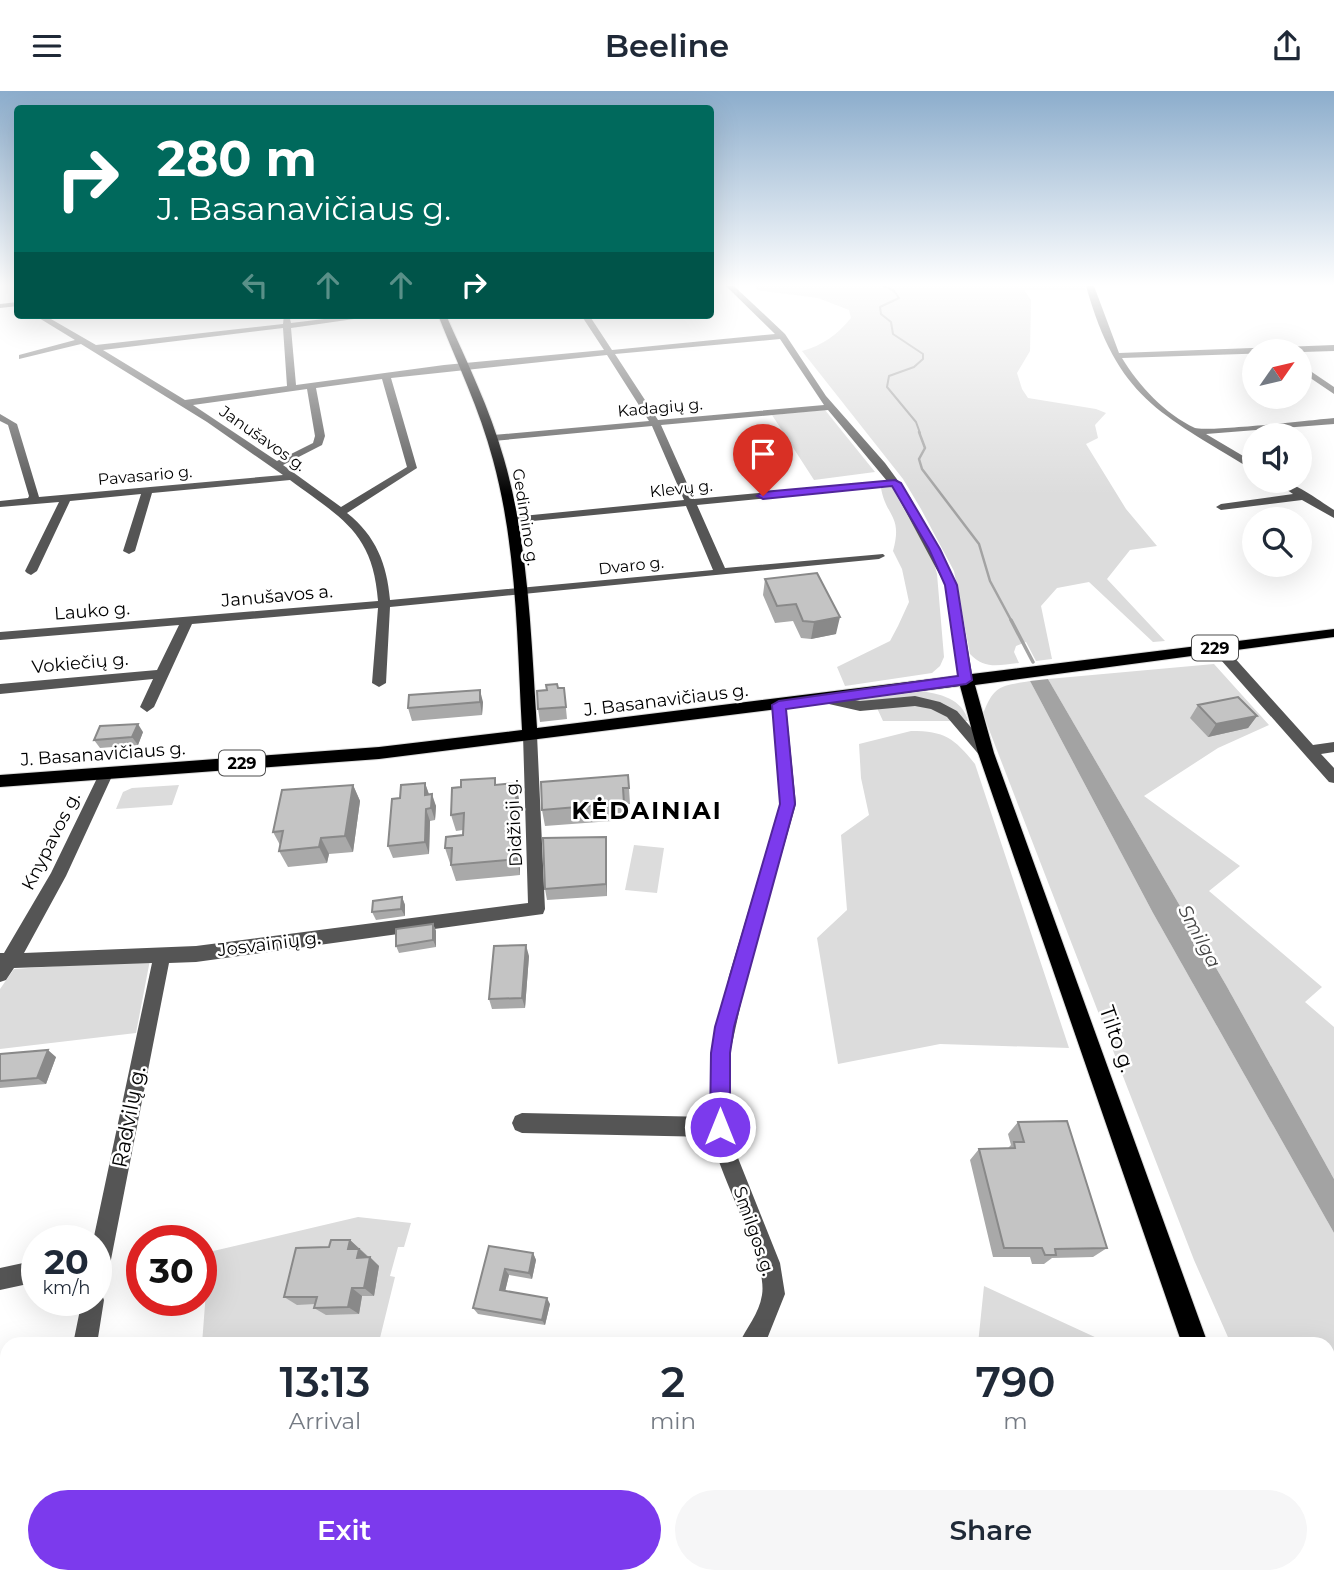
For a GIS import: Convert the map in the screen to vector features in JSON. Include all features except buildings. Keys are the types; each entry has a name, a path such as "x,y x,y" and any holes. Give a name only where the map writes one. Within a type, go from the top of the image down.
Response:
{"main road":[{"name":"Gedimino g.","path":"459,356 492,438 512,520 530,736"},
{"name":"J. Basanavičiaus g.","path":"0,781 379,753 779,705 1334,633"},
{"name":"Tilto g.","path":"966,680 986,753 1193,1337"}],"street":[{"path":"22,357 27,356"},
{"name":"Janušavos g.","path":"106,356 184,403 276,465 339,513 369,540 380,568 386,604"},
{"path":"289,356 292,388"},
{"path":"184,403 463,366 571,356"},
{"path":"611,356 656,424 720,571"},
{"path":"796,356 831,407 895,483 934,549 951,585 966,680"},
{"path":"1118,356 1130,356"},
{"path":"1118,356 1149,399 1242,459"},
{"path":"1312,375 1334,391"},
{"path":"339,513 412,468 386,376"},
{"path":"276,465 317,445 320,436 310,386"},
{"name":"Kadagių g.","path":"492,438 831,407"},
{"path":"0,417 12,424 34,496 33,501"},
{"path":"1198,432 1334,421"},
{"name":"Pavasario g.","path":"0,504 293,477"},
{"name":"Klevų g.","path":"512,520 895,483"},
{"path":"129,551 147,491"},
{"path":"1299,493 1331,510"},
{"path":"1221,507 1304,496"},
{"path":"31,571 66,498"},
{"name":"Dvaro g.","path":"386,604 879,556"},
{"path":"379,683 386,604"},
{"name":"Janušavos a.","path":"187,621 386,604"},
{"path":"148,707 187,621"},
{"name":"Lauko g.","path":"0,636 187,621"},
{"path":"1218,648 1334,778"},
{"name":"Vokiečių g.","path":"0,688 164,674"},
{"name":"Tilto g.","path":"825,699 860,706 915,701 935,705 953,714 986,753"},
{"name":"Smilgos g.","path":"755,1337 774,1294 769,1263 724,1148 720,1127 721,1053 724,1027 788,804 779,705"},
{"name":"Didžioji g.","path":"530,736 537,909"},
{"path":"1309,751 1334,747"},
{"name":"Knypavos g.","path":"3,965 21,943 106,774"},
{"name":"Josvainių g.","path":"3,965 196,954 537,909"},
{"name":"Radvilų g.","path":"105,1225 162,955"},
{"path":"522,1123 720,1127"},
{"path":"0,1279 21,1274"},
{"path":"86,1337 90,1316"}],"shaded area":[{"path":"806,356 1027,356 1017,373 1028,398 1106,413 1095,425 1098,438 1086,444 1126,509 1157,546 1130,550 1107,579 1165,641 1153,642 1089,582 1057,588 1041,606 1052,659 1036,661 1026,642 1016,646 1014,652 1019,663 993,665 976,659 970,654 954,571 903,479"},
{"path":"825,410 875,472 814,480 772,415"},
{"path":"892,487 934,563 944,657 940,666 932,673 845,686 837,667 890,641 909,602 902,569 893,551 896,539 895,523 881,488"},
{"path":"1214,664 1269,725 1218,748 1144,796 1240,866 1209,891 1322,987 1305,1002 1334,1027 1334,1179 1226,985 1048,679"},
{"path":"1048,679 1226,985 1334,1179 1334,1233 1153,913 1030,681"},
{"path":"1030,681 1153,913 1334,1233 1334,1337 1228,1337 1194,1260 983,714 995,692 1012,684"},
{"path":"919,691 934,693 956,702 968,721 883,721 877,708 843,701"},
{"path":"911,731 948,738 975,764 1069,1048 940,1044 838,1064 817,938 847,910 841,835 869,815 861,778 859,744"},
{"path":"179,785 172,805 116,809 123,792 132,788"},
{"path":"634,845 664,848 657,893 625,890"},
{"path":"150,960 136,1033 0,1049 0,989 14,969"},
{"path":"358,1217 411,1223 404,1247 398,1247 390,1276 395,1277 380,1337 203,1337 204,1316 217,1316 217,1250"},
{"path":"984,1286 1095,1337 979,1337"}],"waterway":[{"name":"Smilga","path":"920,433 916,422 887,387 889,376 914,367 923,356"},
{"name":"Smilga","path":"919,432 925,448 919,459 922,469 979,544 990,581 1012,622"},
{"name":"Smilga","path":"1011,620 1033,662"}],"district":[{"name":"KĖDAINIAI","path":"647,811"}],"route":[{"path":"720,1127 724,1027 788,804 779,705 966,680 951,585 945,569 895,483 763,496"}]}
